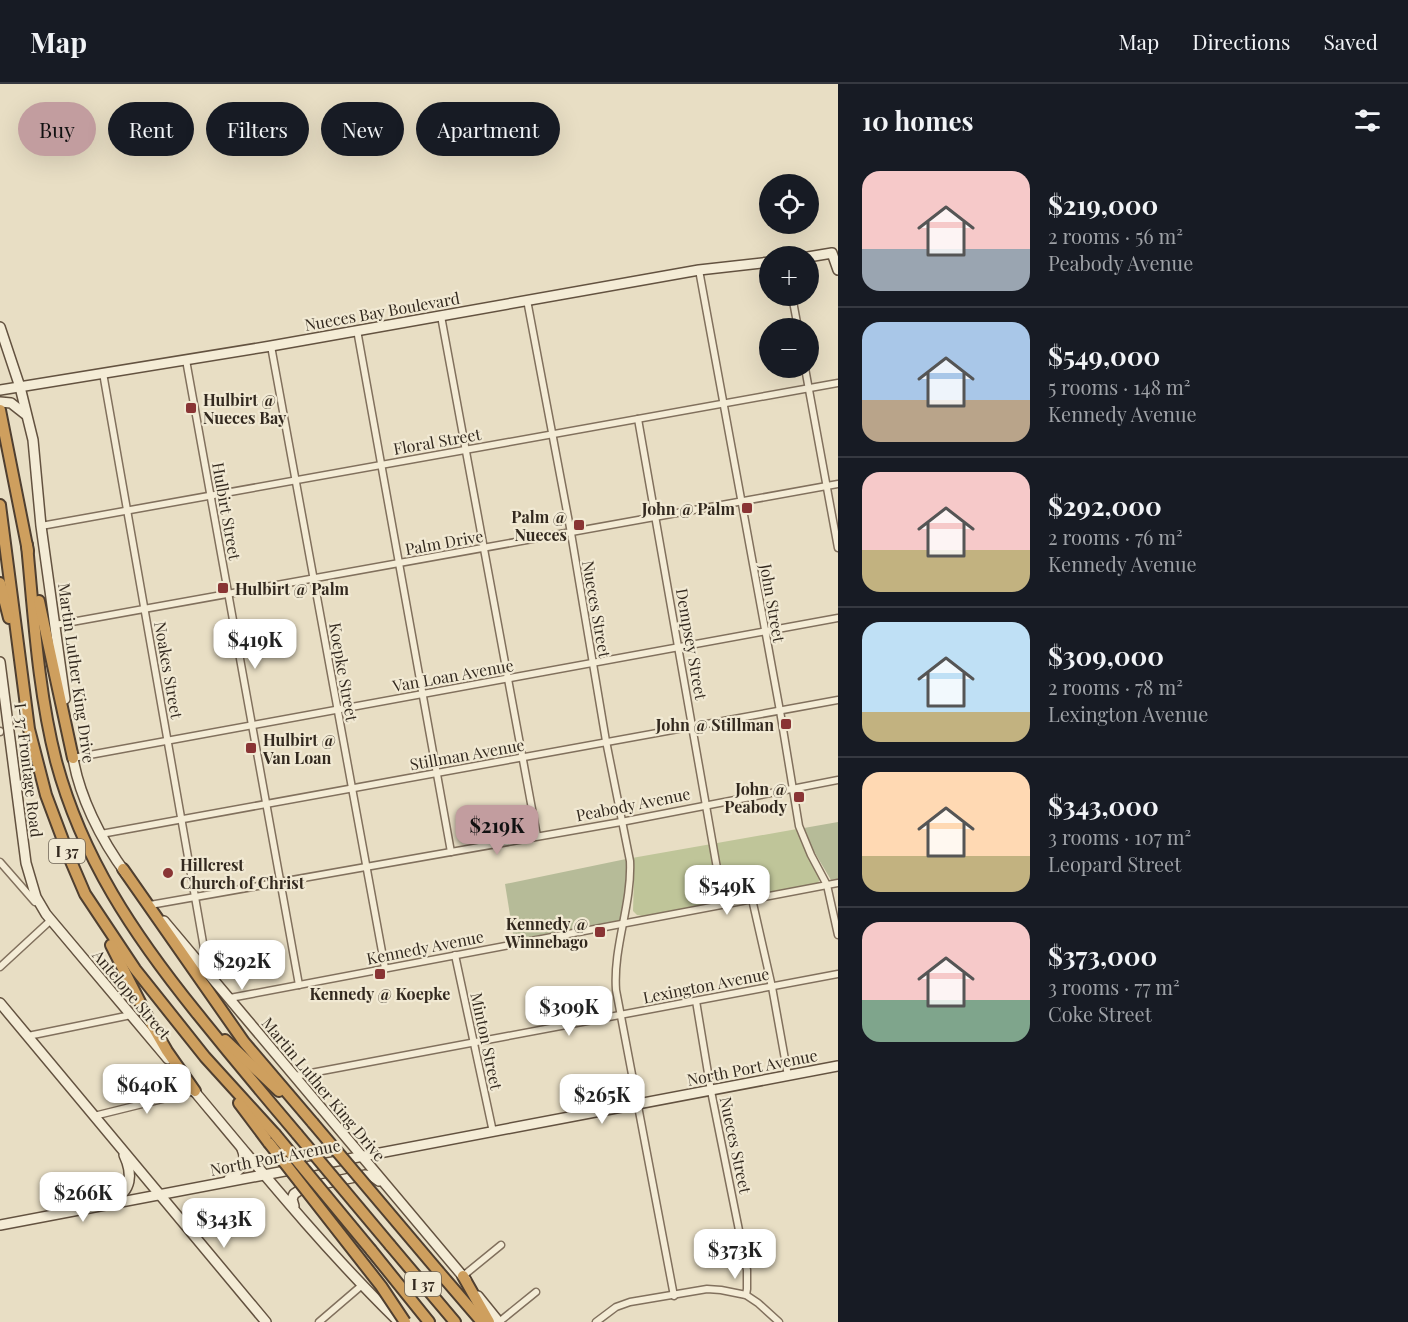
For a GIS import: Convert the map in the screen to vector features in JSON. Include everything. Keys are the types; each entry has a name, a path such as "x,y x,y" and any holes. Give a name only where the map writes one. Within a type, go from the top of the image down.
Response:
{"highway":[{"name":"I 37","path":"1,414 27,545 47,719 56,761 75,818 118,904 139,938 297,1134 455,1322"},
{"name":"I 37","path":"0,505 25,701 37,765 70,859 86,894 135,969 205,1057 272,1138 371,1250 429,1322"},
{"path":"27,545 73,758"},
{"path":"0,583 25,701"},
{"path":"123,869 244,1042 482,1322"},
{"path":"86,894 147,1018 195,1091"},
{"path":"195,1010 313,1123"},
{"path":"272,1138 405,1322"},
{"path":"439,1272 474,1322"},
{"path":"463,1276 489,1322"},
{"path":"381,1286 411,1322"}],"main road":[{"path":"819,255 835,252 838,270"},
{"name":"Nueces Bay Boulevard","path":"0,390 271,346 699,270 759,263"},
{"path":"0,327 20,387"},
{"name":"Martin Luther King Drive","path":"20,387 33,440 41,526 73,758 80,783 101,834 123,869 150,904 463,1276 499,1322"},
{"path":"0,402 11,402 27,416"},
{"name":"I-37 Frontage Road","path":"0,662 3,704 26,863 36,897 49,917"},
{"name":"Antelope Street","path":"49,917 263,1174 361,1286 399,1322"},
{"path":"0,1003 266,1322"},
{"name":"North Port Avenue","path":"0,1225 838,1066"},
{"path":"100,1206 119,1197 125,1192 129,1183 129,1170 125,1158 109,1133"},
{"path":"228,1180 243,1165 244,1154 241,1146"},
{"path":"296,1210 292,1203 294,1194 303,1188 365,1175 372,1176 386,1186"}],"street":[{"name":"John Street","path":"699,270 799,826 827,885 838,935"},
{"name":"Nueces Street","path":"527,300 606,741 630,861 631,881 615,975 616,990 674,1296"},
{"path":"441,316 537,836"},
{"path":"357,330 451,852"},
{"name":"Koepke Street","path":"271,346 385,968"},
{"name":"Hulbirt Street","path":"186,360 299,985"},
{"name":"Noakes Street","path":"103,373 208,972"},
{"path":"807,378 838,548"},
{"name":"Floral Street","path":"41,526 838,383"},
{"name":"Dempsey Street","path":"639,419 718,874"},
{"name":"Palm Drive","path":"55,625 838,484"},
{"name":"Van Loan Avenue","path":"73,758 838,618"},
{"name":"Stillman Avenue","path":"101,834 838,700"},
{"name":"Peabody Avenue","path":"150,904 621,822 838,780"},
{"name":"Antelope Street","path":"0,862 49,917"},
{"name":"Kennedy Avenue","path":"230,998 838,883"},
{"path":"752,899 772,987 788,1076"},
{"path":"0,967 49,917"},
{"name":"Minton Street","path":"455,955 493,1132"},
{"name":"Lexington Avenue","path":"296,1076 838,974"},
{"name":"Nueces Street","path":"696,1001 711,1090 747,1270 746,1295"},
{"path":"28,1036 131,1015"},
{"path":"94,1116 195,1091"},
{"path":"463,1276 501,1245"},
{"path":"319,1322 361,1286"},
{"path":"596,1322 610,1311 623,1305 708,1289 746,1295 779,1322"},
{"path":"499,1322 537,1292"}],"green space":[{"path":"838,822 838,879 831,880 812,848 804,828"},
{"path":"797,829 820,879 818,883 643,916 633,911 632,858"},
{"path":"626,859 628,882 621,920 514,940 505,884"}],"place":[{"name":"Hulbirt @ Nueces Bay","path":"191,408"},
{"name":"John @ Palm","path":"747,508"},
{"name":"Palm @ Nueces","path":"579,525"},
{"name":"Hulbirt @ Palm","path":"223,588"},
{"name":"John @ Stillman","path":"786,724"},
{"name":"Hulbirt @ Van Loan","path":"251,748"},
{"name":"John @ Peabody","path":"799,797"},
{"name":"Hillcrest Church of Christ","path":"168,873"},
{"name":"Kennedy @ Winnebago","path":"600,932"},
{"name":"Kennedy @ Koepke","path":"380,974"}]}
